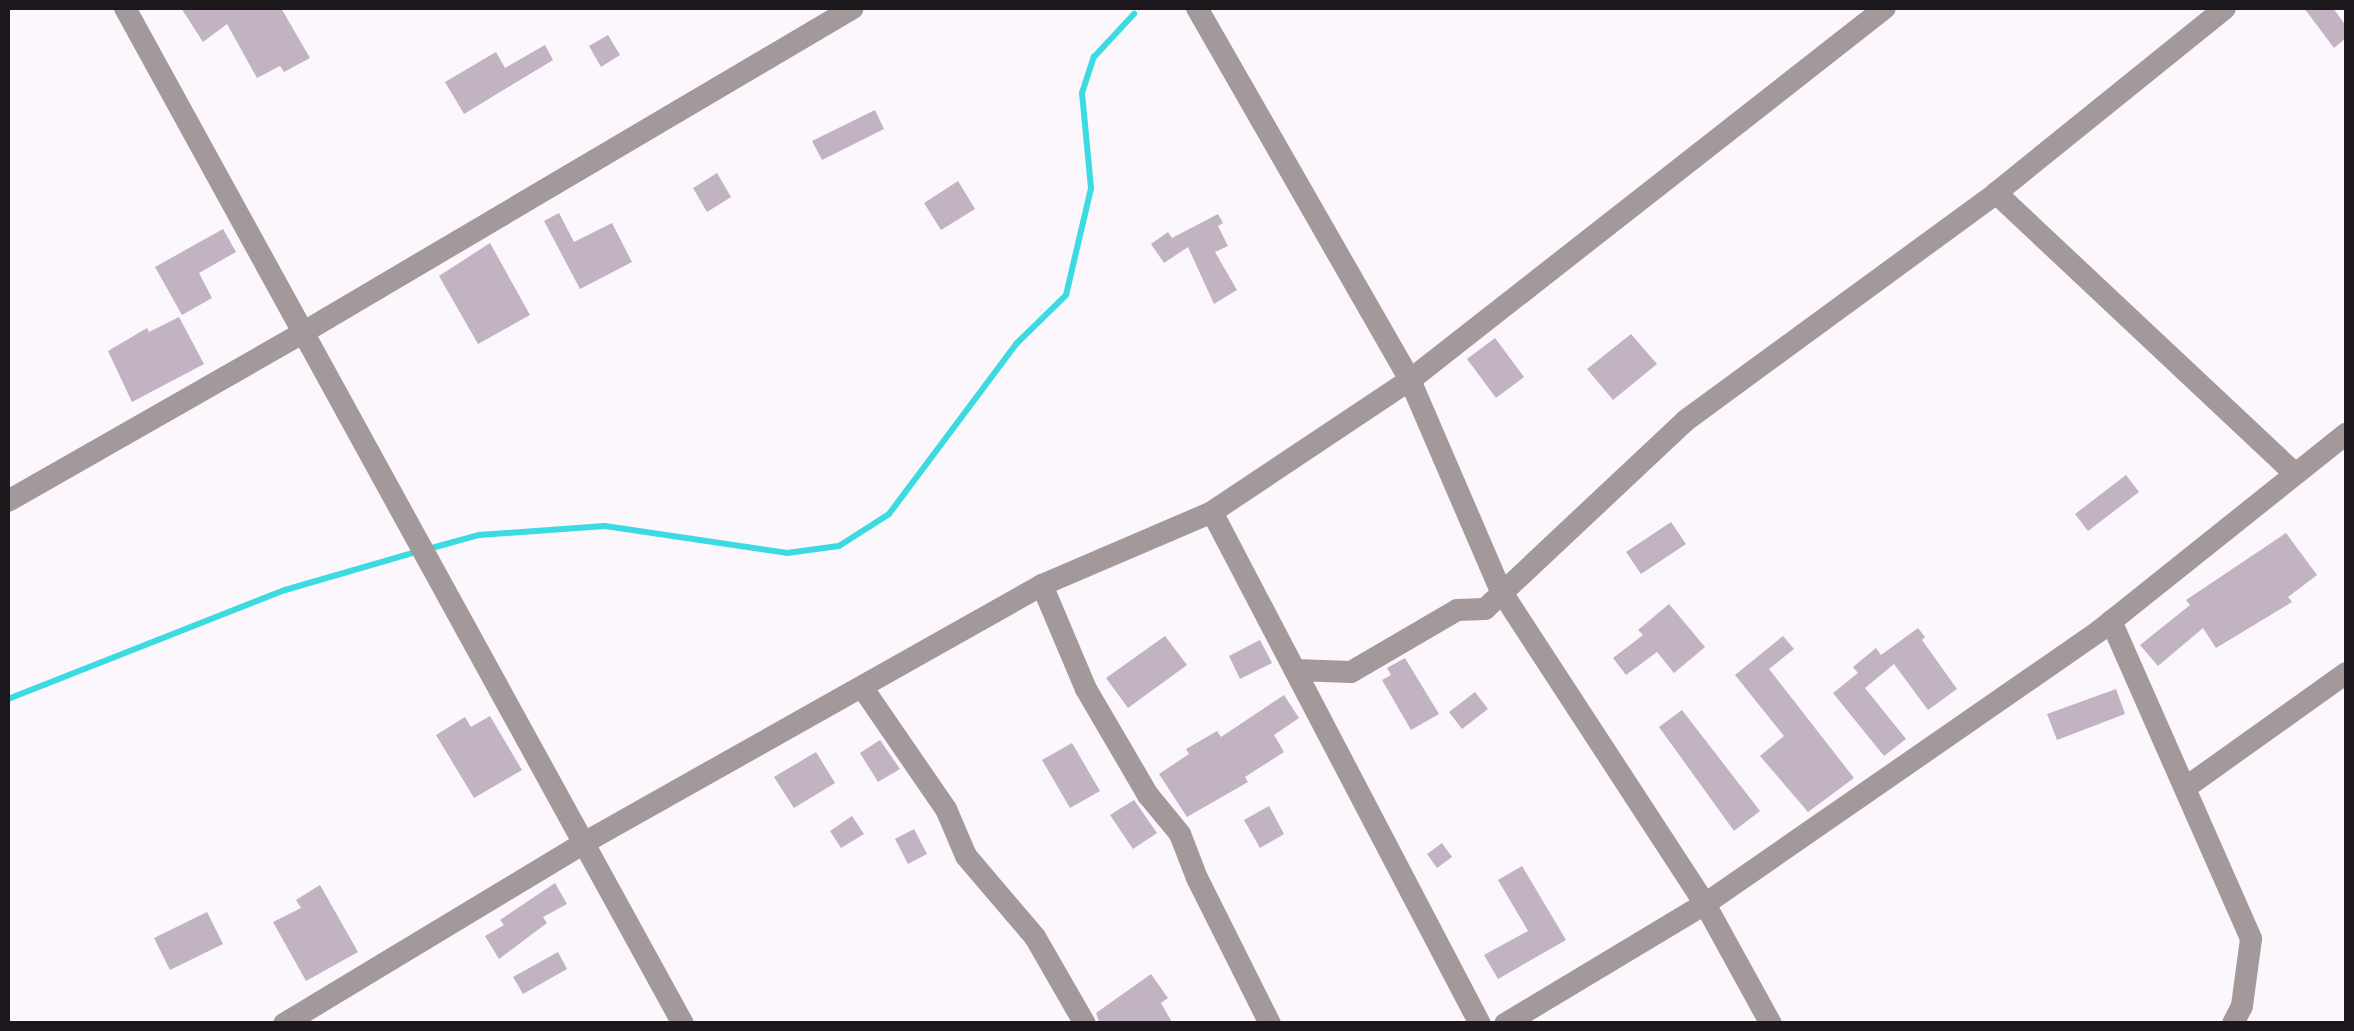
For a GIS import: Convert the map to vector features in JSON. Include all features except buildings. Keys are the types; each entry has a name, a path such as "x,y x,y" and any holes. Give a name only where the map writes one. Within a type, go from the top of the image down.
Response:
{"street":[{"path":"125,8 684,1024"},
{"path":"8,502 854,8"},
{"path":"1197,8 1410,380 1501,592 1705,904 1771,1024"},
{"path":"284,1024 582,844 1042,586 1212,512 1410,380 1885,8"},
{"path":"1295,670 1352,672 1367,667 1400,640 1457,610 1485,610 1684,421 1996,193 2225,8"},
{"path":"1996,193 2294,473"},
{"path":"1506,1024 1705,904 2112,621 2346,434"},
{"path":"1212,512 1480,1024"},
{"path":"1042,586 1086,689 1148,794 1180,834 1197,878 1270,1024"},
{"path":"2112,621 2251,940 2242,1006 2233,1024"},
{"path":"2185,788 2346,673"},
{"path":"862,687 946,809 966,856 1035,937 1085,1024"}],"waterway":[{"path":"428,549 479,535 605,526 787,553 839,546 889,514 1016,344 1066,295 1091,188 1082,93 1094,57 1134,14"},
{"path":"8,699 285,590 416,552"}]}
